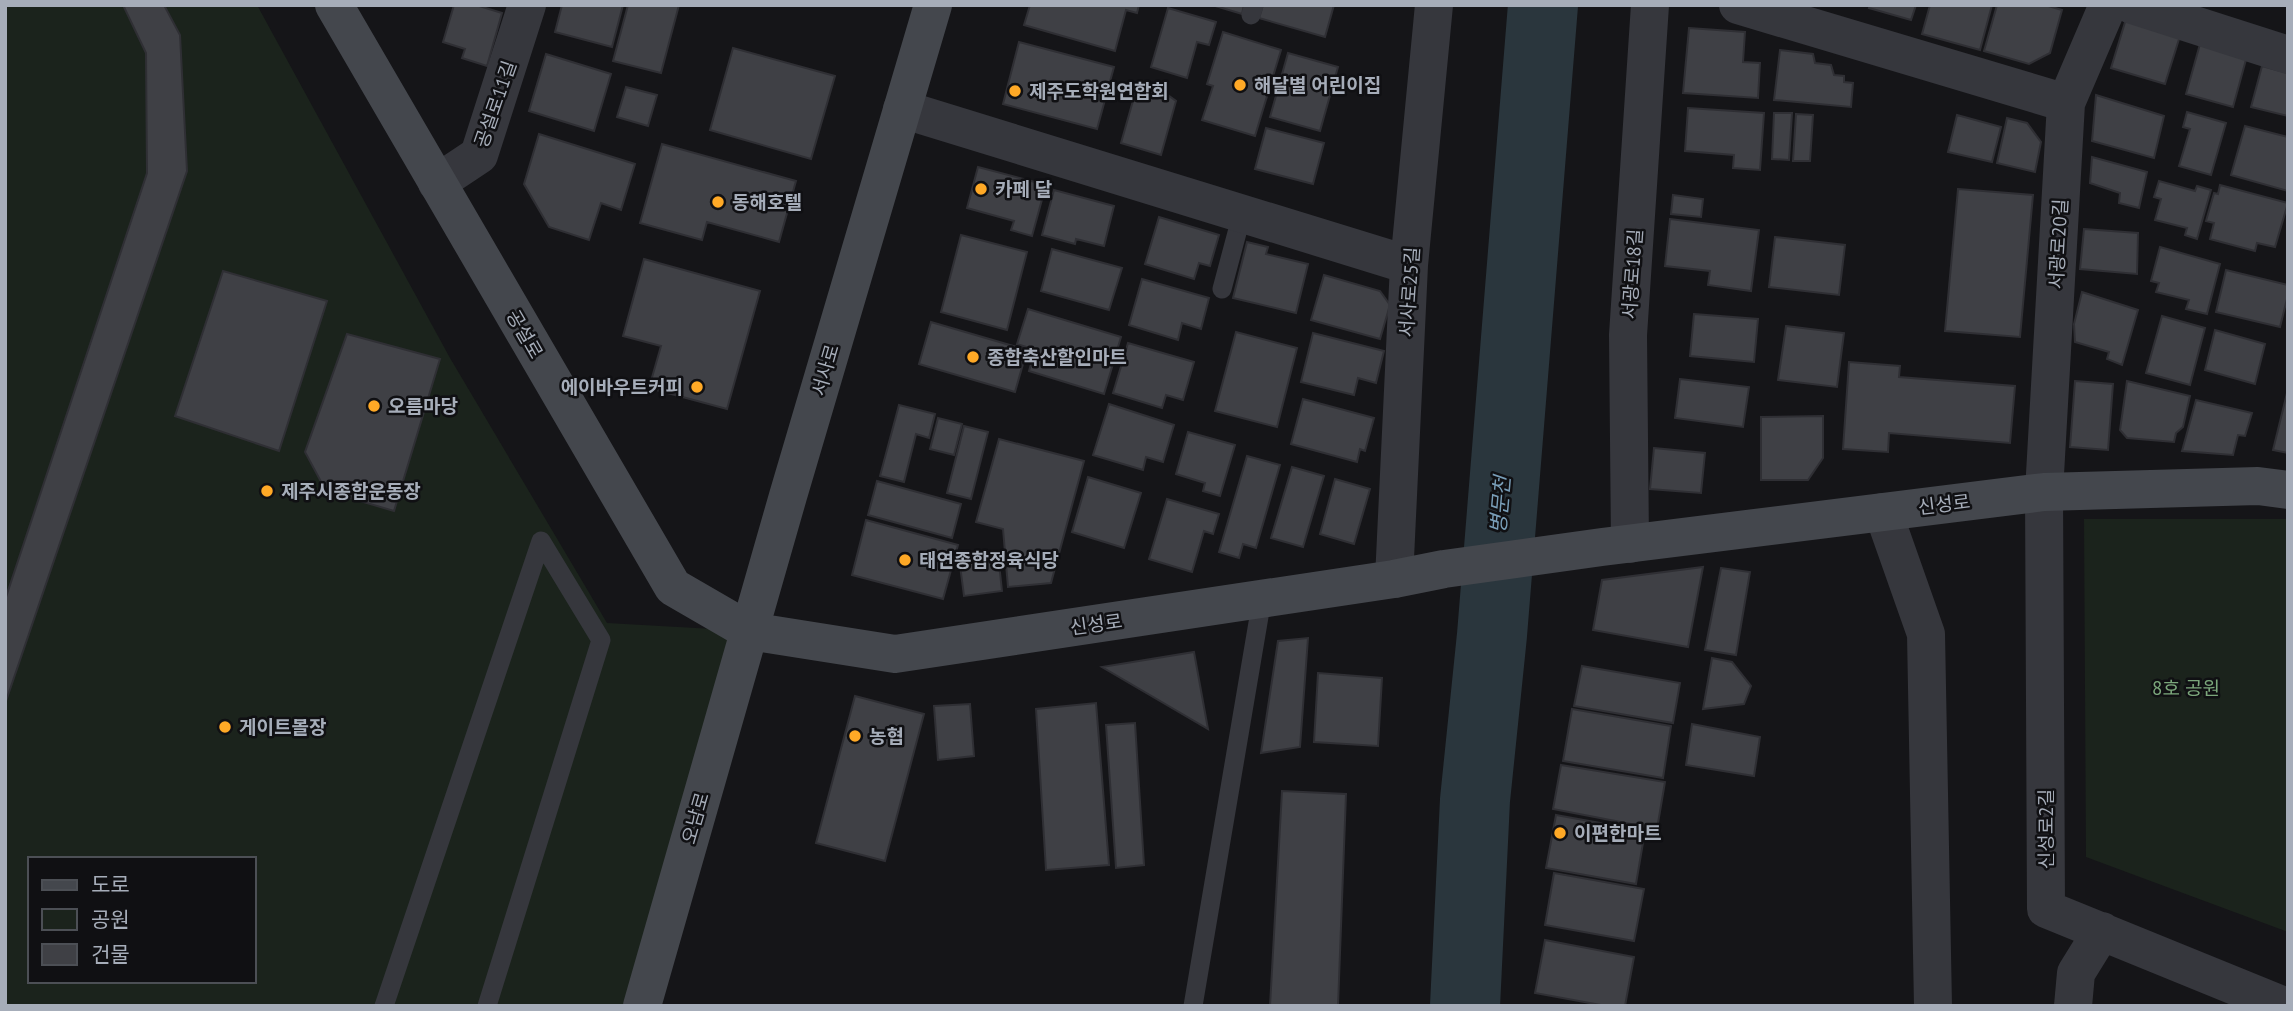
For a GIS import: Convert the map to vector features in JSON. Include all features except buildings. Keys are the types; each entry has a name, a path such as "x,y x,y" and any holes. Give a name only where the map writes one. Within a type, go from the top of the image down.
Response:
{"street":[{"name":"공설로","path":"334,5 674,587 749,631"},
{"name":"공설로11길","path":"437,183 479,155 527,5"},
{"name":"서사로","path":"749,631 933,5"},
{"name":"서사로25길","path":"1394,579 1409,265 1434,5"},
{"name":"서광로18길","path":"1616,545 1650,5"},
{"path":"1738,5 2066,103"},
{"name":"서광로20길","path":"2044,492 2066,103 2108,5"},
{"path":"2132,5 2288,55"},
{"path":"902,109 1409,265"},
{"name":"신성로","path":"749,631 895,654 1394,579 1444,569 2044,492 2258,485 2288,490"},
{"name":"신성로2길","path":"2044,492 2046,909 2284,1006"},
{"path":"1883,512 1926,634 1933,1006"},
{"name":"오남로","path":"642,1006 749,631"},
{"path":"2073,1006 2077,973 2102,931"}],"lane":[{"path":"1222,289 1242,214"},
{"path":"384,1006 541,541 601,640 486,1006"},
{"path":"1193,1006 1262,599"}],"green space":[{"name":"제주시종합운동장","path":"5,5 257,5 450,358 607,623 749,631 642,1006 5,1006"},
{"name":"8호 공원","path":"2084,519 2288,519 2288,932 2086,857"}],"waterway":[{"name":"병문천","path":"1465,1006 1475,800 1492,635 1543,5"}],"place":[{"name":"해달별 어린이집","path":"1240,85"},
{"name":"제주도학원연합회","path":"1015,91"},
{"name":"카페 달","path":"981,189"},
{"name":"동해호텔","path":"718,202"},
{"name":"종합축산할인마트","path":"973,357"},
{"name":"에이바우트커피","path":"697,387"},
{"name":"오름마당","path":"374,406"},
{"name":"제주시종합운동장","path":"267,491"},
{"name":"태연종합정육식당","path":"905,560"},
{"name":"게이트볼장","path":"225,727"},
{"name":"농협","path":"855,736"},
{"name":"이편한마트","path":"1560,833"}]}
